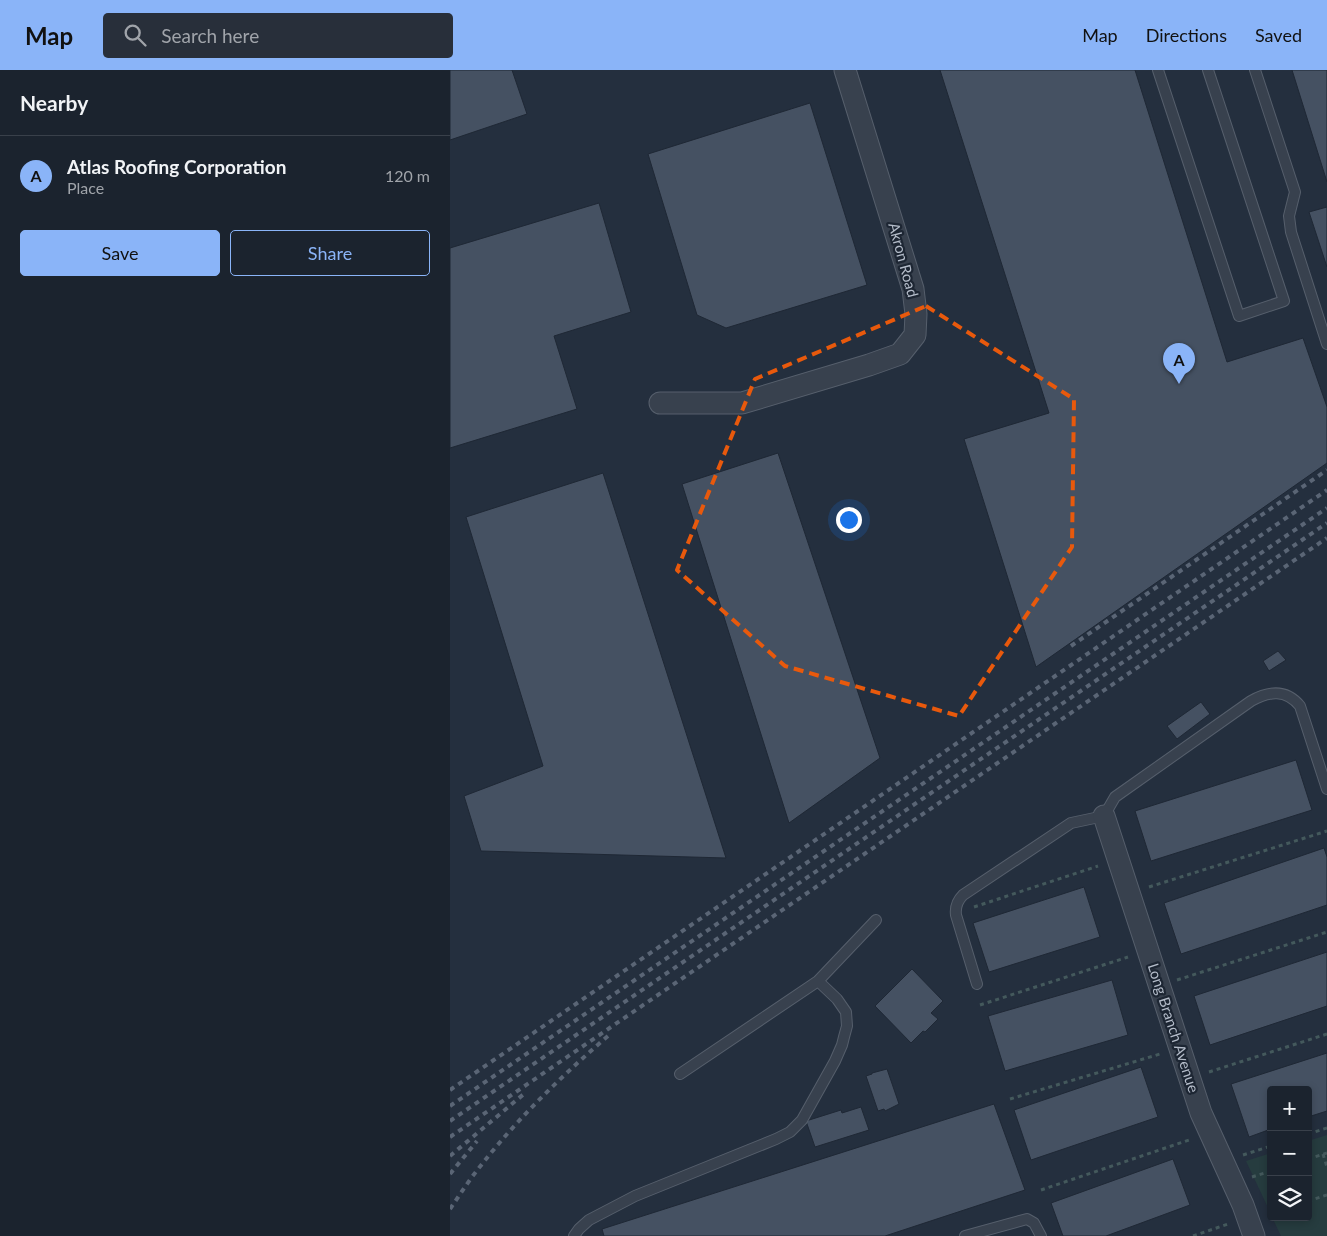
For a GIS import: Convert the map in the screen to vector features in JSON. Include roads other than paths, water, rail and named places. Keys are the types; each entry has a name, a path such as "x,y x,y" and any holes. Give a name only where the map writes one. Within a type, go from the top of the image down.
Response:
{"street":[{"name":"Akron Road","path":"660,403 742,403 900,354 915,335 916,314 913,289 846,70"},
{"name":"Long Branch Avenue","path":"1104,816 1201,1113 1251,1227"}],"lane":[{"path":"1158,70 1239,316 1284,301 1208,70"},
{"path":"1255,70 1295,192 1289,216 1291,232 1327,344"},
{"path":"977,984 956,913 957,902 963,895 1070,823 1104,816 1114,797 1251,701 1260,696 1275,693 1288,695 1295,700 1300,706 1327,789"},
{"path":"680,1074 818,981 876,920"},
{"path":"574,1236 588,1220 635,1196 776,1139 790,1132 802,1120 842,1045 846,1026 846,1012 837,999 818,981"},
{"path":"965,1236 1027,1219 1034,1223 1041,1236"}],"railway":[{"path":"1071,646 1327,470"},
{"path":"450,1090 1327,490"},
{"path":"450,1106 1327,508"},
{"path":"450,1121 1327,523"},
{"path":"450,1137 1327,538"},
{"path":"450,1209 472,1177 519,1121 553,1086 608,1036"},
{"path":"450,1156 525,1093"},
{"path":"450,1174 477,1141"}],"place":[{"name":"Atlas Roofing Corporation","path":"1179,384"}]}
